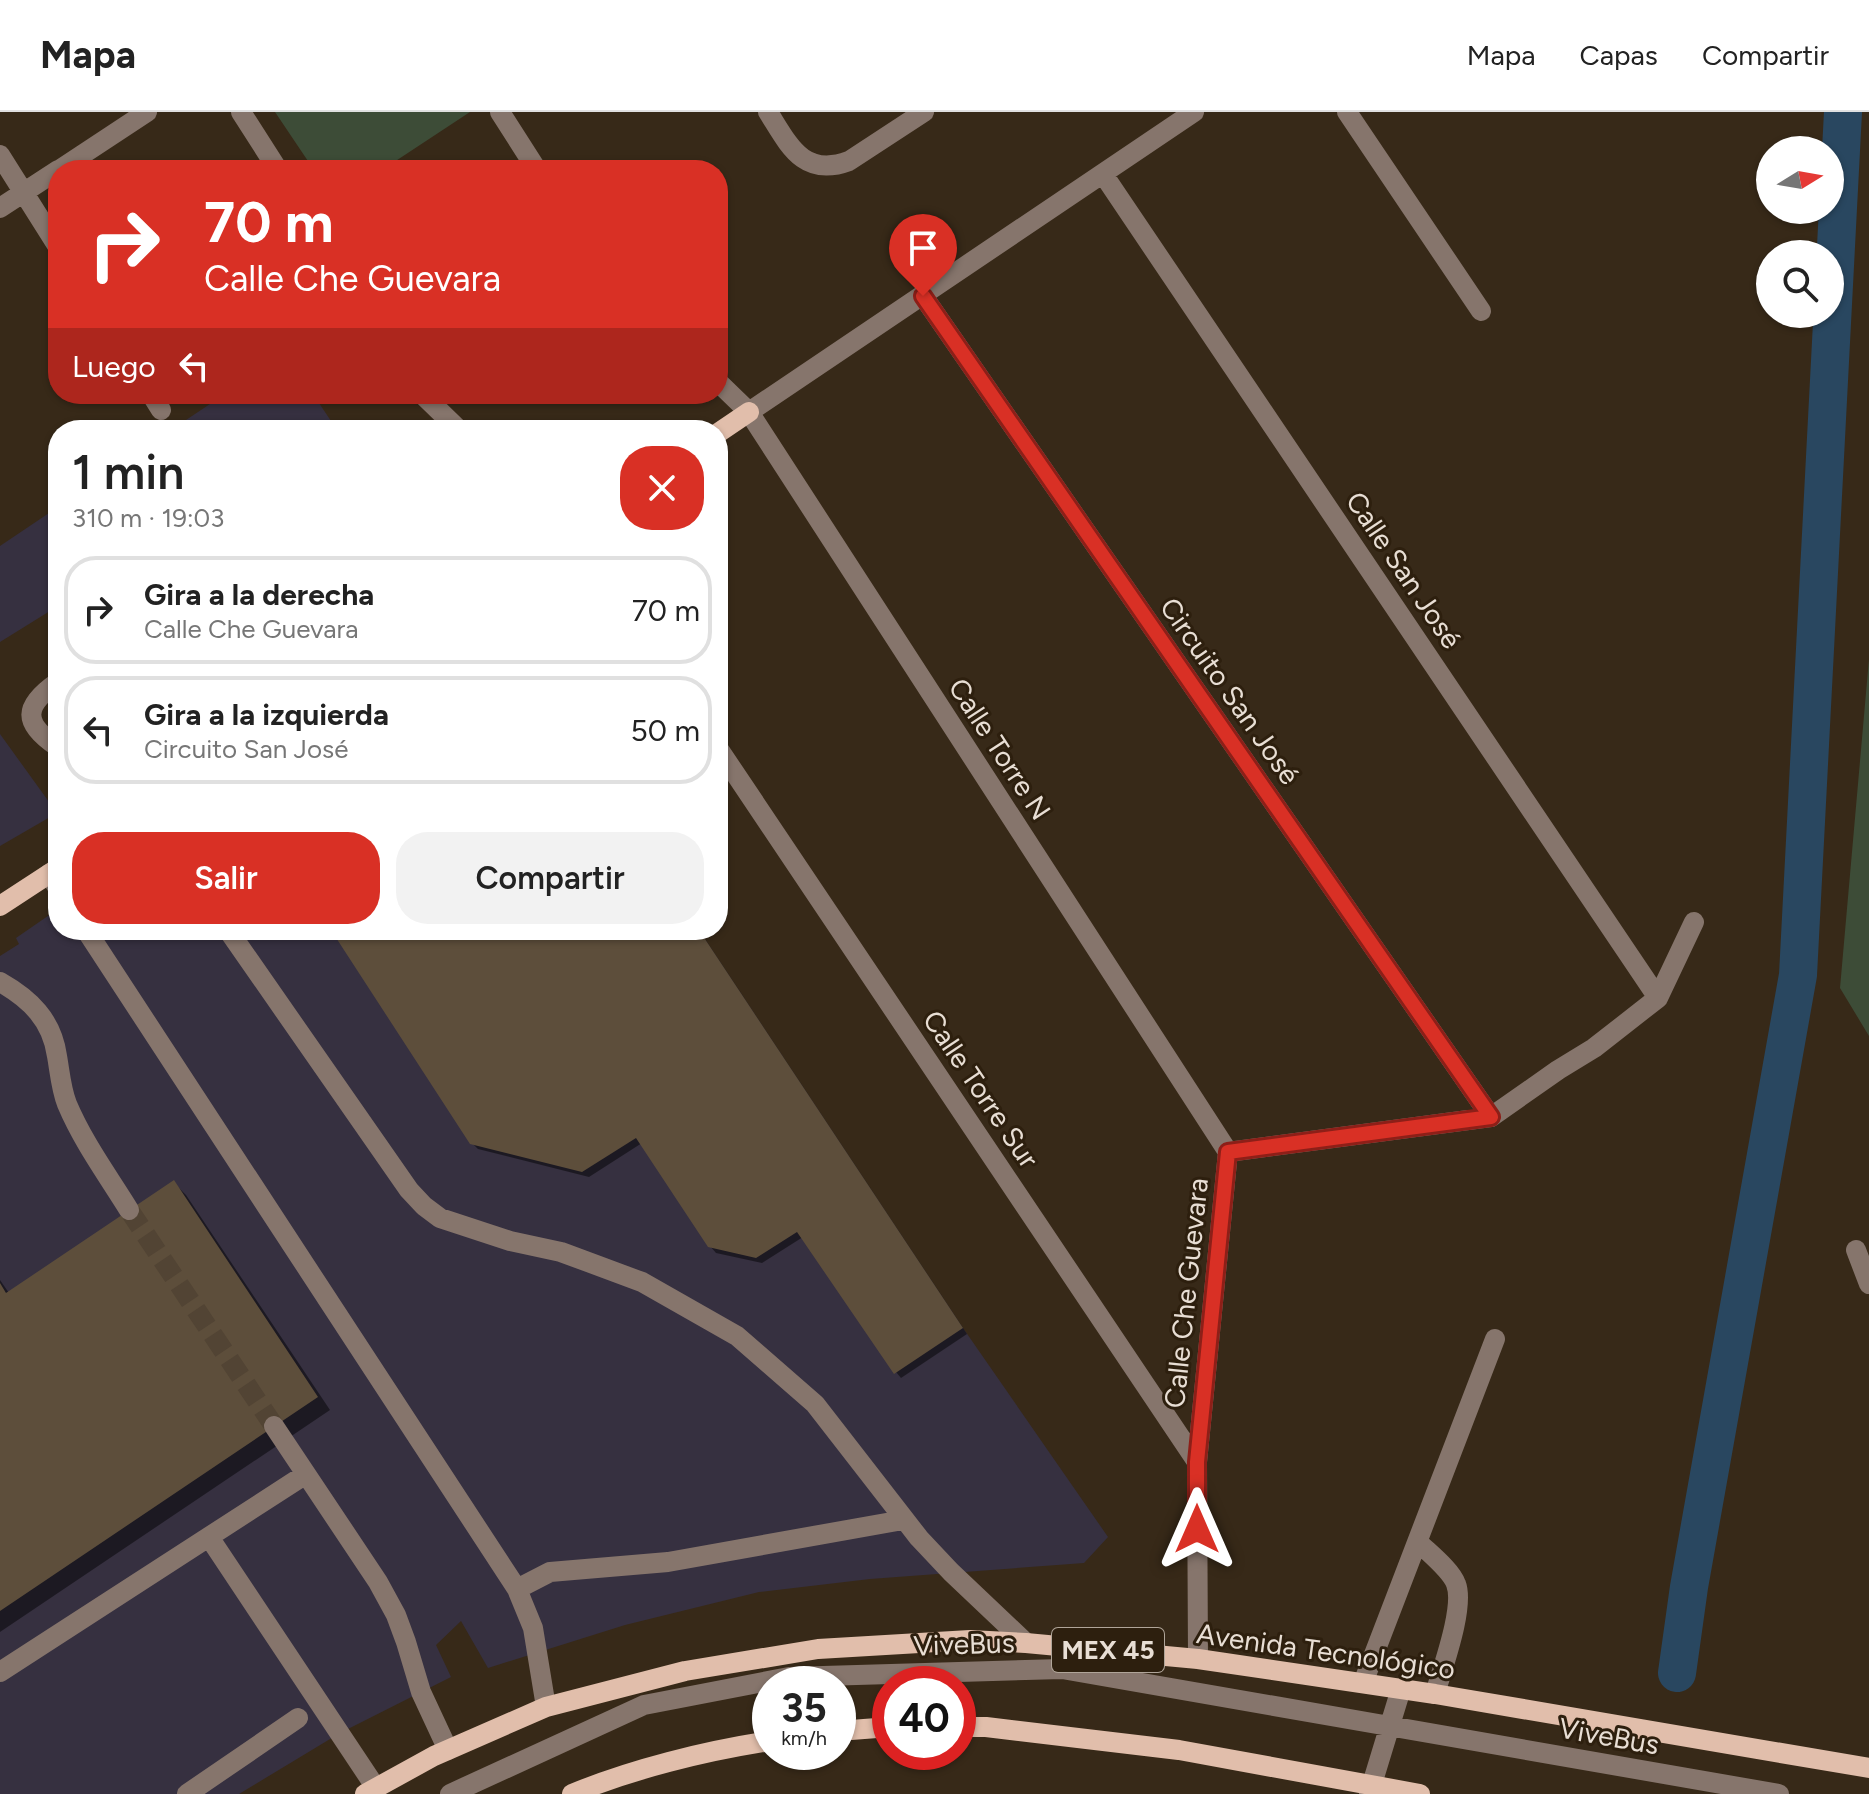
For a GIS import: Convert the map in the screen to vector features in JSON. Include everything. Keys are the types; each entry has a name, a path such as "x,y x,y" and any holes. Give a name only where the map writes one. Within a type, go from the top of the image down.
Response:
{"main road":[{"path":"728,426 749,412"},
{"path":"0,906 48,881"},
{"name":"Avenida Tecnológico","path":"370,1791 448,1750 546,1707 685,1671 818,1649 970,1640 1198,1659 1435,1694 1869,1768"},
{"path":"976,1727 1179,1750 1370,1790 1420,1794"},
{"path":"572,1794 603,1788 724,1748 752,1744"}],"street":[{"path":"73,160 147,112"},
{"path":"241,112 272,160"},
{"path":"500,112 531,160"},
{"path":"768,112 802,160 825,166 849,161 924,112"},
{"path":"749,412 1194,112"},
{"path":"1347,112 1481,311"},
{"path":"0,155 48,232"},
{"name":"Calle San José","path":"1103,174 1658,998"},
{"path":"0,208 48,177"},
{"name":"Circuito San José","path":"923,296 1491,1117"},
{"name":"Calle Torre N","path":"728,392 749,412 1228,1152"},
{"path":"432,404 449,420"},
{"path":"48,689 32,708 35,727 48,738"},
{"name":"Calle Torre Sur","path":"728,763 1197,1462"},
{"name":"Calle Che Guevara","path":"1198,1659 1197,1462 1228,1152 1491,1117 1594,1048 1658,998 1694,922"},
{"path":"93,940 517,1589 533,1628 546,1707"},
{"path":"235,940 409,1190 424,1206 440,1218 510,1241 561,1252 642,1282 737,1336 815,1404 903,1520 951,1572 1026,1643"},
{"path":"0,982 26,999 49,1026 66,1101 81,1133 129,1210"},
{"path":"1856,1250 1869,1284"},
{"path":"1363,1683 1495,1339"},
{"path":"274,1426 378,1582 396,1615 421,1692 448,1750"},
{"path":"0,1672 306,1474"},
{"path":"517,1589 550,1572 668,1562 903,1520"},
{"path":"209,1537 370,1791"},
{"path":"1418,1542 1452,1575 1458,1594 1451,1639 1435,1694"},
{"name":"ViveBus","path":"450,1794 644,1705 789,1677 1062,1669 1779,1794"},
{"path":"1370,1790 1401,1689"},
{"path":"187,1794 298,1718"}],"shaded area":[{"path":"210,404 320,404 330,420 186,420"},
{"path":"48,514 48,612 0,642 0,546"},
{"path":"0,734 48,801 48,818 0,846"},
{"path":"48,916 48,940 706,940 963,1328 1108,1537 1084,1563 870,1579 759,1592 625,1625 488,1668 461,1621 436,1645 451,1677 340,1733 239,1794 0,1794 0,956 19,944 16,938"}],"green space":[{"path":"275,112 470,112 397,160 307,160"},
{"path":"1869,659 1869,1036 1840,988"}],"building":[{"path":"337,940 706,940 963,1328 894,1374 797,1232 756,1258 708,1247 636,1138 582,1172 470,1144"},
{"path":"174,1180 318,1397 0,1611 0,1283 6,1293"}],"waterway":[{"path":"1677,1673 1689,1587 1798,975 1843,112"}],"tunnel":[{"path":"129,1210 274,1426"}],"route":[{"path":"923,296 1491,1117 1228,1152 1197,1462 1197,1529"}]}
